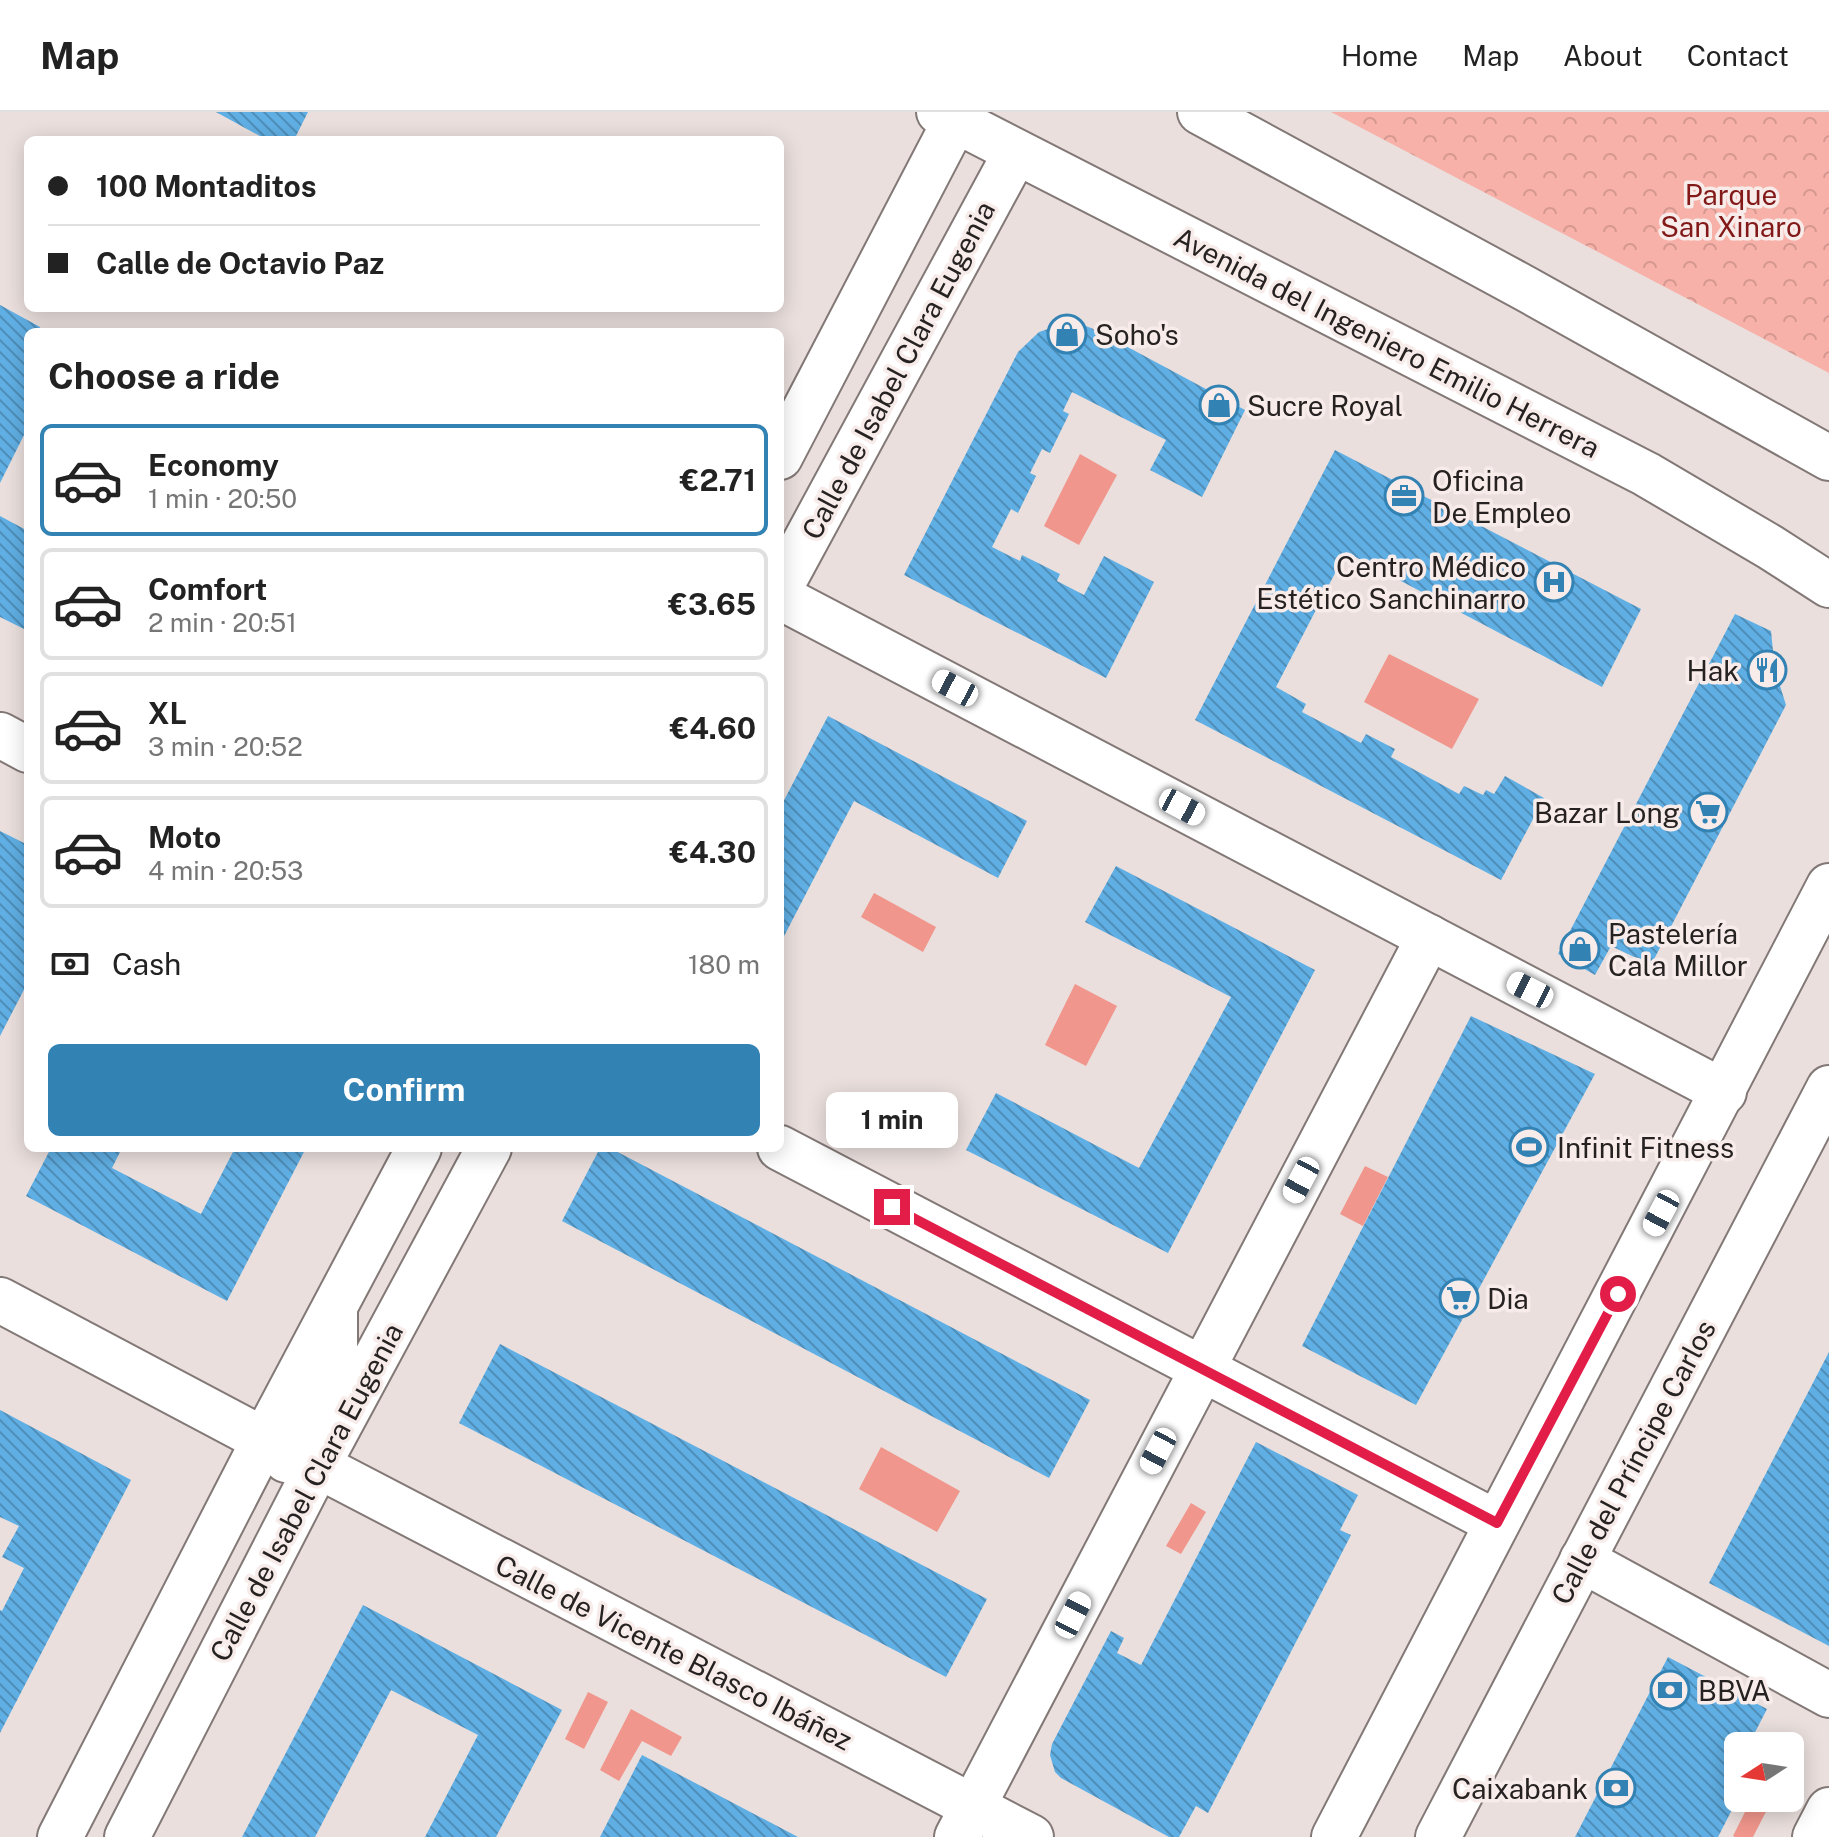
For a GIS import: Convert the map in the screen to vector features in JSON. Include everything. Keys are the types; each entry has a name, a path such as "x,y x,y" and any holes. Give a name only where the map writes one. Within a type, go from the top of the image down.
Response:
{"street":[{"path":"1200,112 1829,458"},
{"path":"784,449 947,116"},
{"name":"Avenida del Ingeniero Emilio Herrera","path":"947,116 1646,474 1829,585"},
{"name":"Calle de Isabel Clara Eugenia","path":"784,581 1016,152"},
{"path":"784,599 1724,1092"},
{"path":"0,735 24,748"},
{"path":"1334,1837 1829,886"},
{"path":"965,1822 1429,937"},
{"name":"Calle del Príncipe Carlos","path":"1438,1837 1582,1560 1817,1138 1829,1088"},
{"path":"784,1150 1497,1523"},
{"name":"Calle de Isabel Clara Eugenia","path":"60,1837 264,1440 417,1152"},
{"name":"Calle de Isabel Clara Eugenia","path":"127,1837 317,1467 487,1152"},
{"path":"0,1300 279,1449 286,1458 286,1472 260,1530 254,1589"},
{"path":"317,1467 302,1452 301,1441 330,1380 335,1356 335,1308"},
{"name":"Calle de Vicente Blasco Ibáñez","path":"317,1467 965,1822 1031,1837"},
{"path":"1582,1560 1829,1695"},
{"path":"1815,1837 1829,1810"}],"green space":[{"name":"Parque San Xinaro","path":"1331,112 1829,112 1829,373"}],"shaded area":[{"path":"1080,454 1117,475 1079,545 1044,526"},
{"path":"1389,654 1479,699 1452,749 1364,702"},
{"path":"874,893 936,927 923,952 861,917"},
{"path":"1075,984 1117,1006 1086,1066 1045,1045"},
{"path":"1365,1166 1388,1177 1363,1226 1340,1214"},
{"path":"881,1447 960,1491 937,1532 859,1489"},
{"path":"1191,1503 1206,1512 1181,1554 1166,1546"},
{"path":"588,1692 608,1702 584,1749 565,1739"},
{"path":"631,1709 682,1737 671,1756 642,1741 619,1781 600,1770"},
{"path":"1745,1812 1766,1812 1753,1837 1733,1836"}],"building":[{"path":"216,112 308,112 296,136 260,136"},
{"path":"0,305 40,327 24,328 24,435 0,483"},
{"path":"1066,323 1078,323 1096,330 1245,410 1202,497 1150,470 1166,440 1072,392 1063,411 1069,414 1050,453 1042,449 1030,473 1036,476 1018,513 1011,509 992,547 1020,561 1022,555 1060,574 1057,581 1084,595 1104,556 1154,582 1106,678 904,575 1018,352 1039,332"},
{"path":"1335,450 1641,609 1602,687 1346,552 1276,687 1306,704 1302,712 1361,743 1366,734 1395,749 1391,757 1459,794 1464,786 1483,795 1486,790 1494,794 1505,776 1544,798 1501,880 1195,720"},
{"path":"0,516 24,529 24,629 0,617"},
{"path":"1735,614 1771,631 1775,670 1786,705 1651,965 1611,946 1595,975 1558,954"},
{"path":"828,716 1027,821 998,878 854,801 784,936 784,800"},
{"path":"0,831 24,843 24,990 0,1036"},
{"path":"1116,866 1315,970 1168,1253 966,1150 996,1093 1139,1168 1231,997 1085,922"},
{"path":"1471,1016 1595,1074 1416,1405 1302,1346"},
{"path":"49,1152 120,1152 112,1168 201,1214 233,1152 304,1152 227,1301 26,1196"},
{"path":"598,1152 618,1152 1090,1400 1049,1478 562,1221"},
{"path":"500,1344 987,1599 946,1677 459,1423"},
{"path":"1829,1352 1829,1646 1709,1583"},
{"path":"0,1410 131,1480 0,1733 0,1610 24,1568 2,1557 19,1526 0,1517"},
{"path":"1256,1442 1358,1495 1340,1530 1351,1535 1208,1813 1196,1806 1179,1837 1169,1837 1061,1778 1055,1772 1050,1755 1052,1744 1111,1631 1124,1638 1117,1653 1141,1665"},
{"path":"363,1605 562,1710 496,1837 425,1837 478,1735 391,1690 315,1837 242,1837"},
{"path":"1668,1657 1767,1709 1755,1732 1724,1732 1724,1812 1731,1812 1718,1837 1575,1837"},
{"path":"642,1755 798,1837 600,1837"}],"place":[{"name":"Soho's","path":"1067,334"},
{"name":"Sucre Royal","path":"1219,405"},
{"name":"Oficina De Empleo","path":"1404,496"},
{"name":"Centro Médico Estético Sanchinarro","path":"1554,582"},
{"name":"Hak","path":"1767,670"},
{"name":"Bazar Long","path":"1708,812"},
{"name":"Pastelería Cala Millor","path":"1580,949"},
{"name":"Infinit Fitness","path":"1529,1147"},
{"name":"Dia","path":"1459,1298"},
{"name":"BBVA","path":"1670,1690"},
{"name":"Caixabank","path":"1616,1788"}],"route":[{"path":"892,1207 1497,1523 1618,1294"}]}
